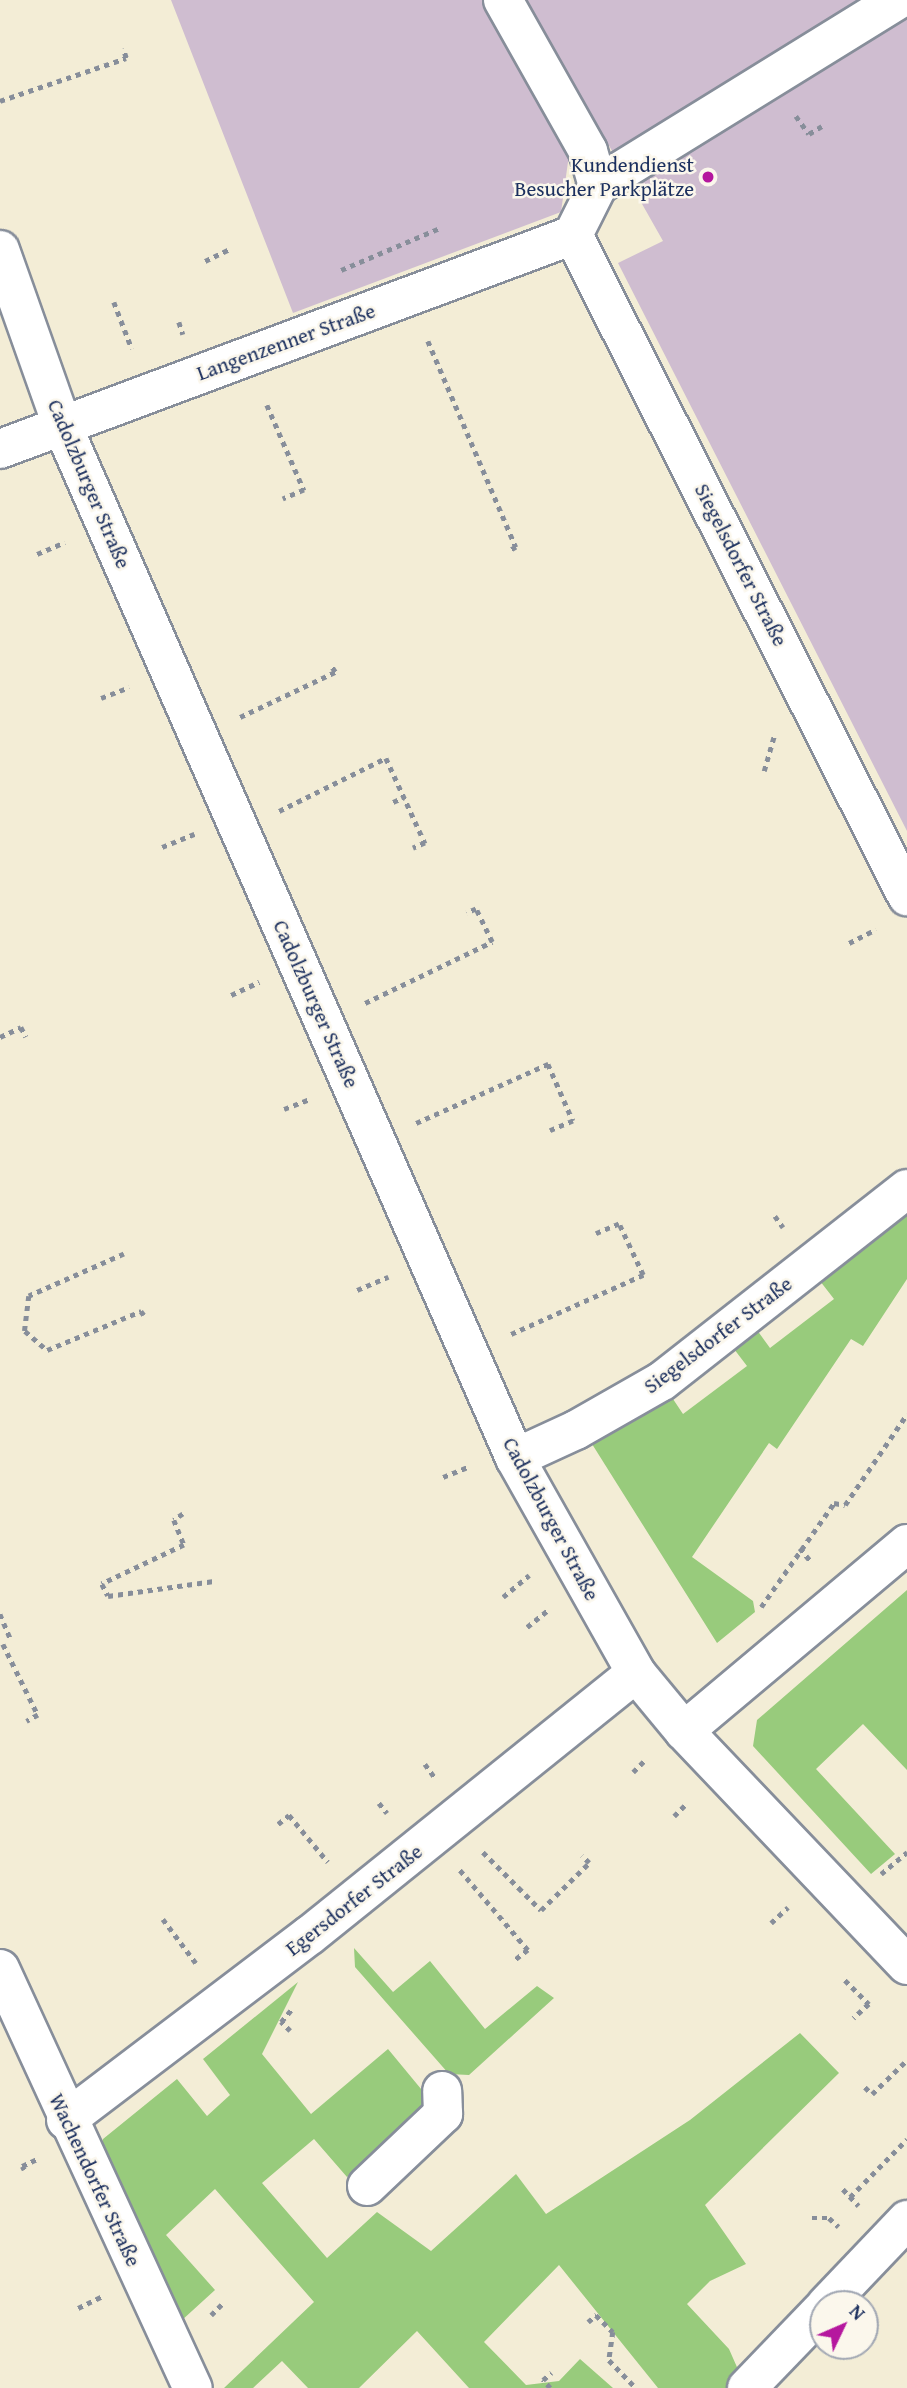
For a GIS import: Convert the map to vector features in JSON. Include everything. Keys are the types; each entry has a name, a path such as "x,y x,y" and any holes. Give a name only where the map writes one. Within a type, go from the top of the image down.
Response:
{"street":[{"path":"503,0 588,151 598,185"},
{"path":"573,234 598,185 690,146 898,0"},
{"name":"Langenzenner Straße","path":"0,449 573,234"},
{"name":"Siegelsdorfer Straße","path":"573,234 907,896"},
{"name":"Cadolzburger Straße","path":"0,250 62,425 515,1458 636,1673 684,1731 907,1965"},
{"name":"Siegelsdorfer Straße","path":"515,1458 576,1430 662,1381 907,1189"},
{"path":"684,1731 907,1544"},
{"name":"Egersdorfer Straße","path":"66,2120 310,1935 636,1673"},
{"name":"Wachendorfer Straße","path":"0,1969 66,2120 193,2388"},
{"path":"367,2186 443,2113 442,2091"},
{"path":"840,2290 907,2220"},
{"path":"747,2388 809,2324"}],"path":[{"path":"0,101 125,58 123,48"},
{"path":"803,126 809,134 822,126"},
{"path":"205,261 230,249"},
{"path":"114,302 130,350 143,345"},
{"path":"169,337 183,332"},
{"path":"428,341 455,397 443,403"},
{"path":"450,400 469,451 516,547 511,550"},
{"path":"267,405 304,490 283,499"},
{"path":"37,554 70,540"},
{"path":"228,723 335,672 330,664"},
{"path":"101,698 134,685"},
{"path":"268,817 386,758 425,843 413,848"},
{"path":"393,802 404,797"},
{"path":"162,847 197,833"},
{"path":"351,1009 492,942 476,909 467,913"},
{"path":"231,995 262,981"},
{"path":"0,1037 21,1027 26,1037"},
{"path":"403,1128 548,1064 573,1121 550,1131"},
{"path":"284,1109 314,1097"},
{"path":"504,1337 643,1275 619,1224 596,1234"},
{"path":"124,1254 29,1296 25,1331 47,1350 141,1311 144,1315"},
{"path":"357,1290 397,1273"},
{"path":"763,1619 760,1604 768,1592 834,1503 845,1505 907,1414"},
{"path":"443,1477 472,1465"},
{"path":"183,1514 174,1520 184,1545 102,1584 108,1596 214,1581"},
{"path":"503,1597 540,1566"},
{"path":"0,1614 12,1640"},
{"path":"3,1644 38,1715 27,1721"},
{"path":"278,1824 289,1815 337,1873"},
{"path":"472,1841 541,1910 589,1863 582,1856"},
{"path":"875,1878 907,1852"},
{"path":"450,1858 528,1950 515,1960"},
{"path":"163,1919 198,1967 205,1962"},
{"path":"845,1980 869,2004 854,2018"},
{"path":"865,2087 872,2094 907,2060"},
{"path":"850,2197 907,2139"},
{"path":"812,2218 829,2218"},
{"path":"588,2322 596,2315 612,2332 609,2360 636,2388"},
{"path":"550,2388 543,2380 551,2373"}],"shaded area":[{"path":"171,0 907,0 907,831 618,263 663,241 607,142 568,162 561,212 293,313"}],"green space":[{"path":"907,1212 907,1279 863,1346 851,1339 777,1449 769,1443 692,1557 753,1601 755,1612 717,1643 592,1444 671,1396 683,1414 747,1366 734,1349 757,1330 770,1348 834,1299 820,1281"},
{"path":"907,1590 907,1770 863,1724 816,1769 895,1854 871,1874 753,1746 757,1720"},
{"path":"354,1948 393,1992 430,1961 485,2029 537,1986 554,1998 469,2075 449,2074 355,1967"},
{"path":"298,1982 262,2054 311,2114 388,2049 426,2095 423,2113 347,2177 314,2139 262,2183 327,2258 377,2212 431,2251 516,2174 546,2214 690,2120 800,2033 839,2073 705,2205 746,2264 710,2281 687,2304 729,2349 740,2374 726,2388 658,2388 559,2265 484,2342 526,2385 559,2381 580,2359 613,2388 469,2388 417,2331 359,2388 308,2388 282,2361 253,2388 224,2388 314,2302 215,2189 166,2235 215,2290 181,2321 100,2150 103,2139 177,2079 207,2116 230,2095 203,2059"}],"place":[{"name":"Kundendienst Besucher Parkplätze","path":"708,177"}]}
